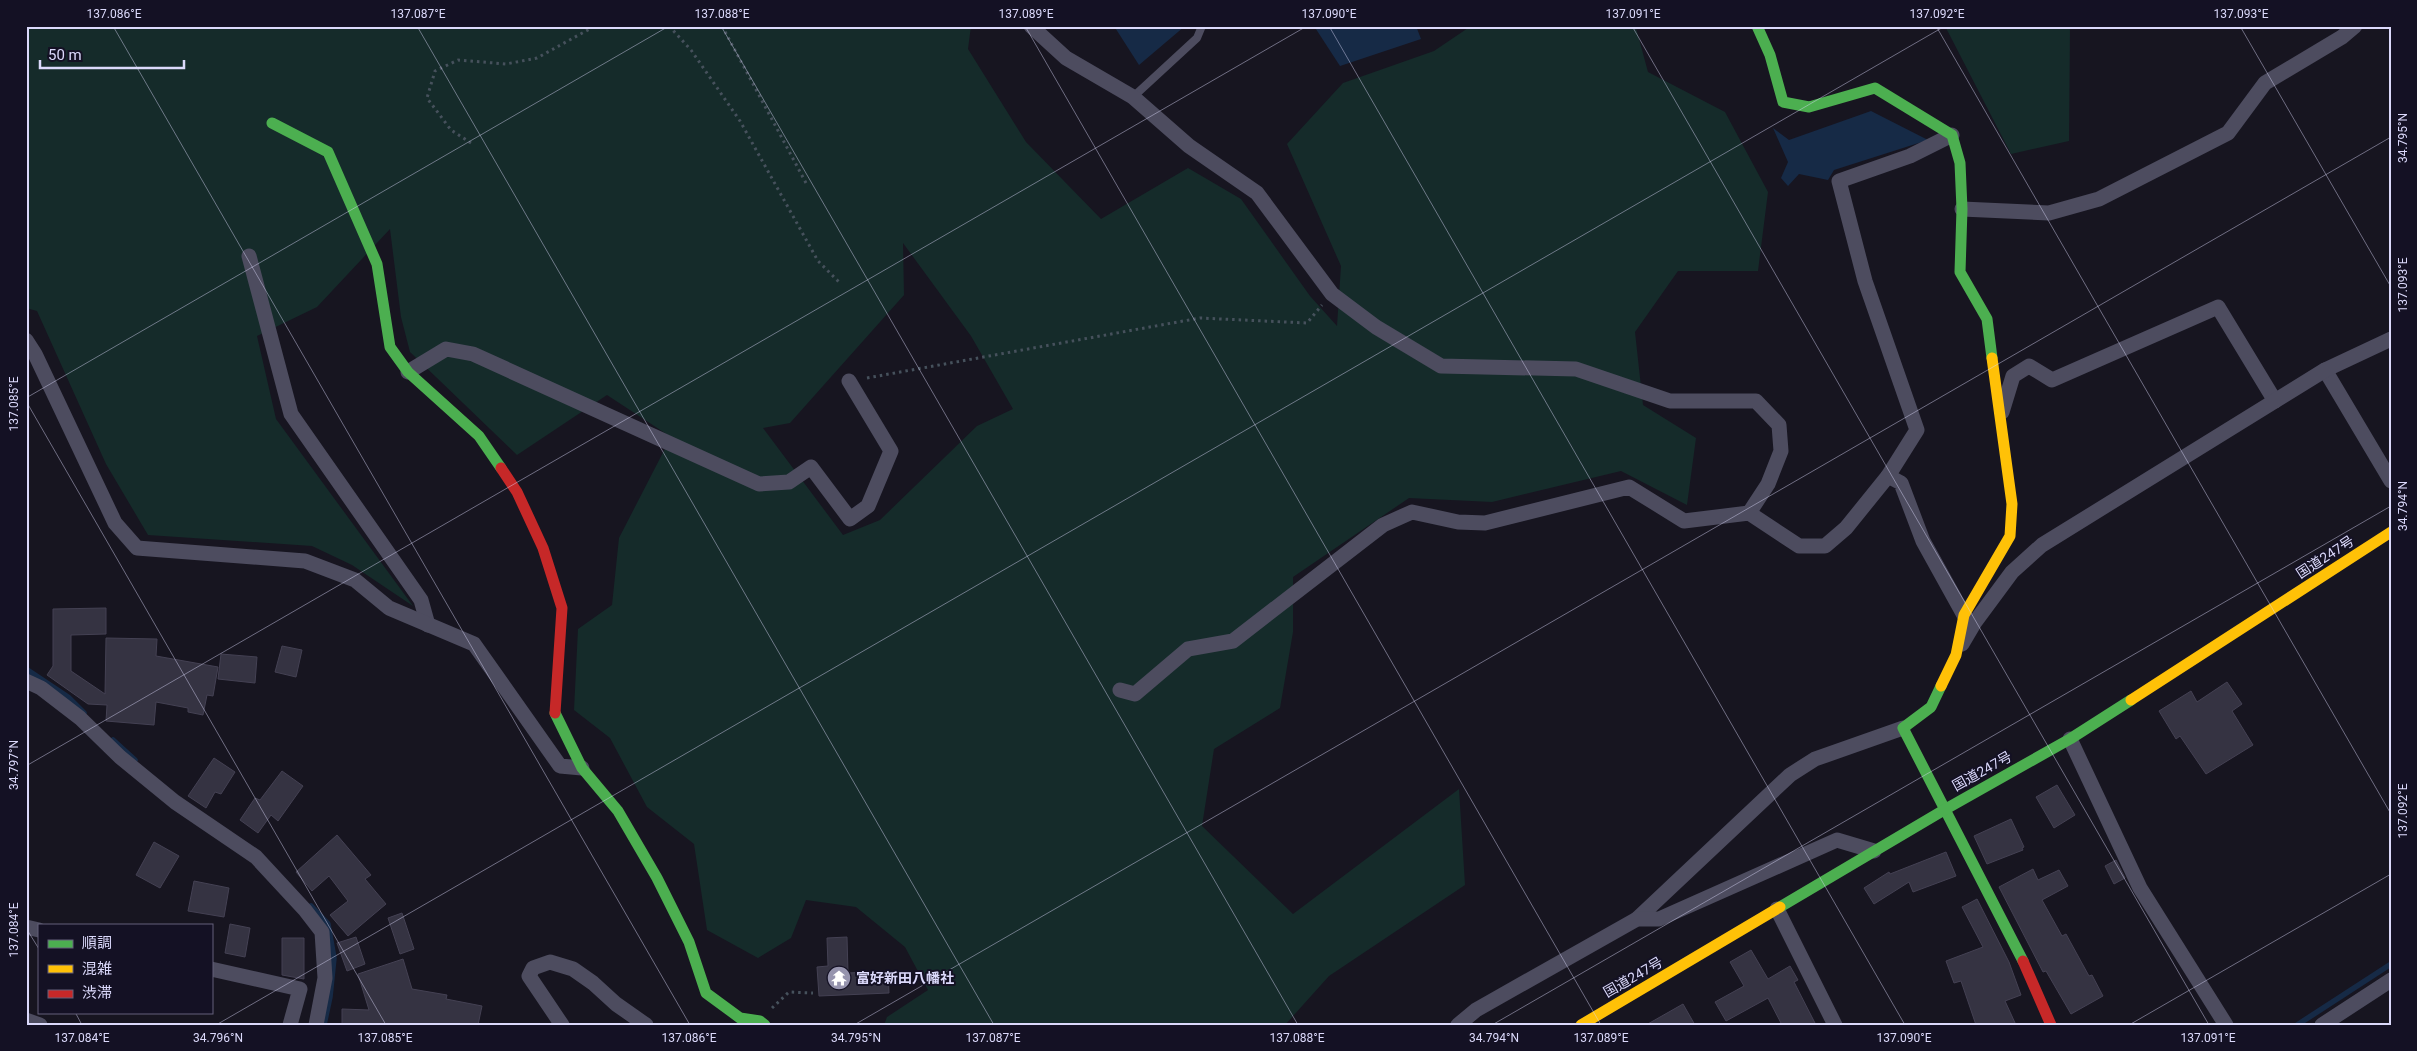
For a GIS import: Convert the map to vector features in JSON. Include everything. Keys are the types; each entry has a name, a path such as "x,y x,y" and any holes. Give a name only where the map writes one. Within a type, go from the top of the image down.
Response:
{"main road":[{"path":"1757,26 1770,55 1783,102 1809,107 1876,88 1952,134 1960,164 1962,210 1960,272 1986,319 2012,504 2010,536 1964,616 1956,655 1931,706 1903,728 2033,981 2051,1025"},
{"path":"272,123 328,152 377,264 390,347 408,372 479,436 517,492 543,548 562,608 555,713 582,768 618,811 657,878 689,942 706,993 740,1018 762,1023"},
{"name":"国道247号","path":"1581,1025 1944,810 2070,739 2391,532"}],"street":[{"path":"1031,26 1066,58 1133,97 1189,146 1257,192 1332,294 1376,327 1442,366 1576,369 1670,401 1756,401 1779,425 1781,451 1768,484 1749,513"},
{"path":"1962,210 2049,213 2099,199 2228,133 2265,83 2342,37 2355,26"},
{"path":"1120,690 1135,694 1188,649 1233,642 1383,525 1412,512 1458,522 1485,523 1630,487 1684,521 1749,513 1799,546 1825,546 1846,528 1888,476 1917,430 1865,281 1839,181 1910,156 1952,134"},
{"path":"249,256 291,414 421,600 428,625"},
{"path":"2000,419 2013,376 2029,366 2052,380 2218,307 2275,401"},
{"path":"1956,655 1975,622 2012,572 2042,545 2325,370 2391,339"},
{"path":"26,340 36,354 115,523 137,548 305,561 354,580 389,608 474,644 560,766 582,768"},
{"path":"408,372 446,349 473,354 759,484 789,482 811,467 850,519 868,506 891,451 849,381"},
{"path":"2325,370 2391,481"},
{"path":"1888,476 1901,483 1923,541 1964,616"},
{"path":"26,681 41,688 80,718 120,757 175,802 256,856 305,910 322,932 325,978 316,1025"},
{"path":"1458,1025 1476,1010 1637,919 1790,775 1815,758 1903,728"},
{"path":"2070,739 2140,888 2226,1025"},
{"path":"1637,919 1659,919 1837,840 1874,851"},
{"path":"1777,909 1835,1025"},
{"path":"562,1025 529,976 533,968 550,962 573,969 593,983 616,1004 646,1025"},
{"path":"212,969 300,990 290,1025"},
{"path":"2322,1025 2391,980"},
{"path":"26,1020 40,1025"}],"lane":[{"path":"1133,97 1197,38 1202,26"}],"path":[{"path":"471,144 451,130 426,98 435,71 458,60 506,64 536,58 595,26"},
{"path":"669,26 691,50 740,120 818,261 839,282"},
{"path":"722,26 806,182"},
{"path":"849,381 1200,318 1307,323 1332,294"},
{"path":"762,1023 789,992 813,993"}],"green space":[{"path":"26,26 971,26 968,49 1026,142 1101,219 1188,168 1241,199 1310,296 1337,326 1341,266 1287,144 1343,83 1434,51 1471,26 1628,26 1636,28 1648,72 1725,112 1768,192 1758,271 1678,271 1635,332 1643,405 1696,438 1687,505 1621,471 1492,502 1409,498 1293,577 1293,632 1280,708 1214,749 1202,826 1293,914 1459,789 1465,885 1329,976 1285,1025 884,1025 887,1017 928,990 905,947 856,907 806,900 791,938 758,958 707,930 694,844 647,807 610,738 574,710 578,629 612,605 619,538 671,437 607,395 517,455 410,352 401,317 390,229 317,307 257,336 276,419 413,606 352,565 312,546 148,535 106,464 37,311 26,308","holes":["903,243 971,336 1013,409 977,426 880,520 843,535 763,428 790,423 904,295"]},
{"path":"1945,26 2070,26 2069,141 2011,154"}],"water":[{"path":"1114,26 1185,26 1139,65"},
{"path":"1314,26 1416,26 1421,39 1340,66"},
{"path":"1871,111 1928,140 1834,170 1828,180 1799,174 1788,186 1781,178 1788,162 1773,128 1789,140"}],"building":[{"path":"106,608 106,634 71,635 71,671 105,694 106,638 157,639 156,656 218,667 213,696 207,695 203,715 188,712 188,708 156,702 154,725 106,721 107,705 88,704 47,675 53,666 53,609"},
{"path":"282,646 302,650 296,677 275,672"},
{"path":"221,654 257,657 255,683 218,679"},
{"path":"2227,682 2242,704 2232,711 2253,745 2206,774 2180,736 2176,739 2159,711 2191,691 2197,702"},
{"path":"214,758 235,772 221,794 215,792 206,808 188,796"},
{"path":"282,771 303,786 278,821 271,815 258,833 240,820 255,798 260,800"},
{"path":"2057,785 2075,815 2054,828 2036,797"},
{"path":"2011,819 2024,847 2022,848 2023,850 1987,864 1974,836"},
{"path":"337,835 371,875 365,879 386,904 348,936 330,915 348,901 329,876 312,891 296,872"},
{"path":"154,842 179,856 160,888 136,875"},
{"path":"1946,852 1956,876 1913,892 1909,882 1874,904 1864,888 1889,872 1890,874"},
{"path":"2116,860 2125,878 2114,884 2105,866"},
{"path":"2033,869 2038,880 2059,870 2068,886 2042,900 2062,936 2066,934 2089,976 2092,975 2103,996 2071,1014 2046,971 2043,972 1999,887"},
{"path":"194,881 229,888 224,917 188,911"},
{"path":"1977,899 2009,962 2021,995 2005,1001 2016,1025 1976,1025 1961,981 1954,983 1946,961 1983,947 1962,907"},
{"path":"402,913 414,949 400,954 388,918"},
{"path":"230,924 250,928 245,957 225,953"},
{"path":"356,937 365,964 347,971 337,943"},
{"name":"富好新田八幡社","path":"847,937 848,973 888,971 889,993 819,996 817,967 828,966 827,938"},
{"path":"282,938 304,938 304,979 282,975"},
{"path":"1751,950 1768,979 1790,966 1798,980 1794,982 1816,1025 1782,1025 1768,998 1726,1021 1715,1002 1744,986 1730,962"},
{"path":"403,959 412,989 447,995 446,999 482,1006 478,1025 342,1025 342,1009 369,1010 358,974"},
{"path":"1683,1004 1695,1025 1646,1025"}],"waterway":[{"path":"26,669 68,697 84,713"},
{"path":"113,740 135,760"},
{"path":"311,906 328,924 334,958 330,997 324,1025"},
{"path":"2297,1025 2391,964"}],"traffic: fast":[{"path":"1757,26 1770,55 1783,102 1809,107 1875,88 1952,135 1960,163 1962,209 1960,272 1987,319 1992,358"},
{"path":"272,123 328,152 377,264 390,347 408,372 479,436 501,468"},
{"path":"1941,686 1931,707 1903,728 2023,961"},
{"path":"1780,907 1944,810 2070,739 2131,700"},
{"path":"555,713 582,768 618,811 657,878 689,942 706,993 740,1018 760,1021 765,1025"}],"traffic: slow":[{"path":"1941,686 1956,655 1964,615 2010,536 2012,504 1992,358"},
{"path":"2131,700 2391,532"},
{"path":"1581,1025 1780,907"}],"traffic: jam":[{"path":"501,468 517,492 543,548 562,608 555,713"},
{"path":"2023,961 2051,1025"}],"place":[{"name":"富好新田八幡社","path":"839,978"}]}
